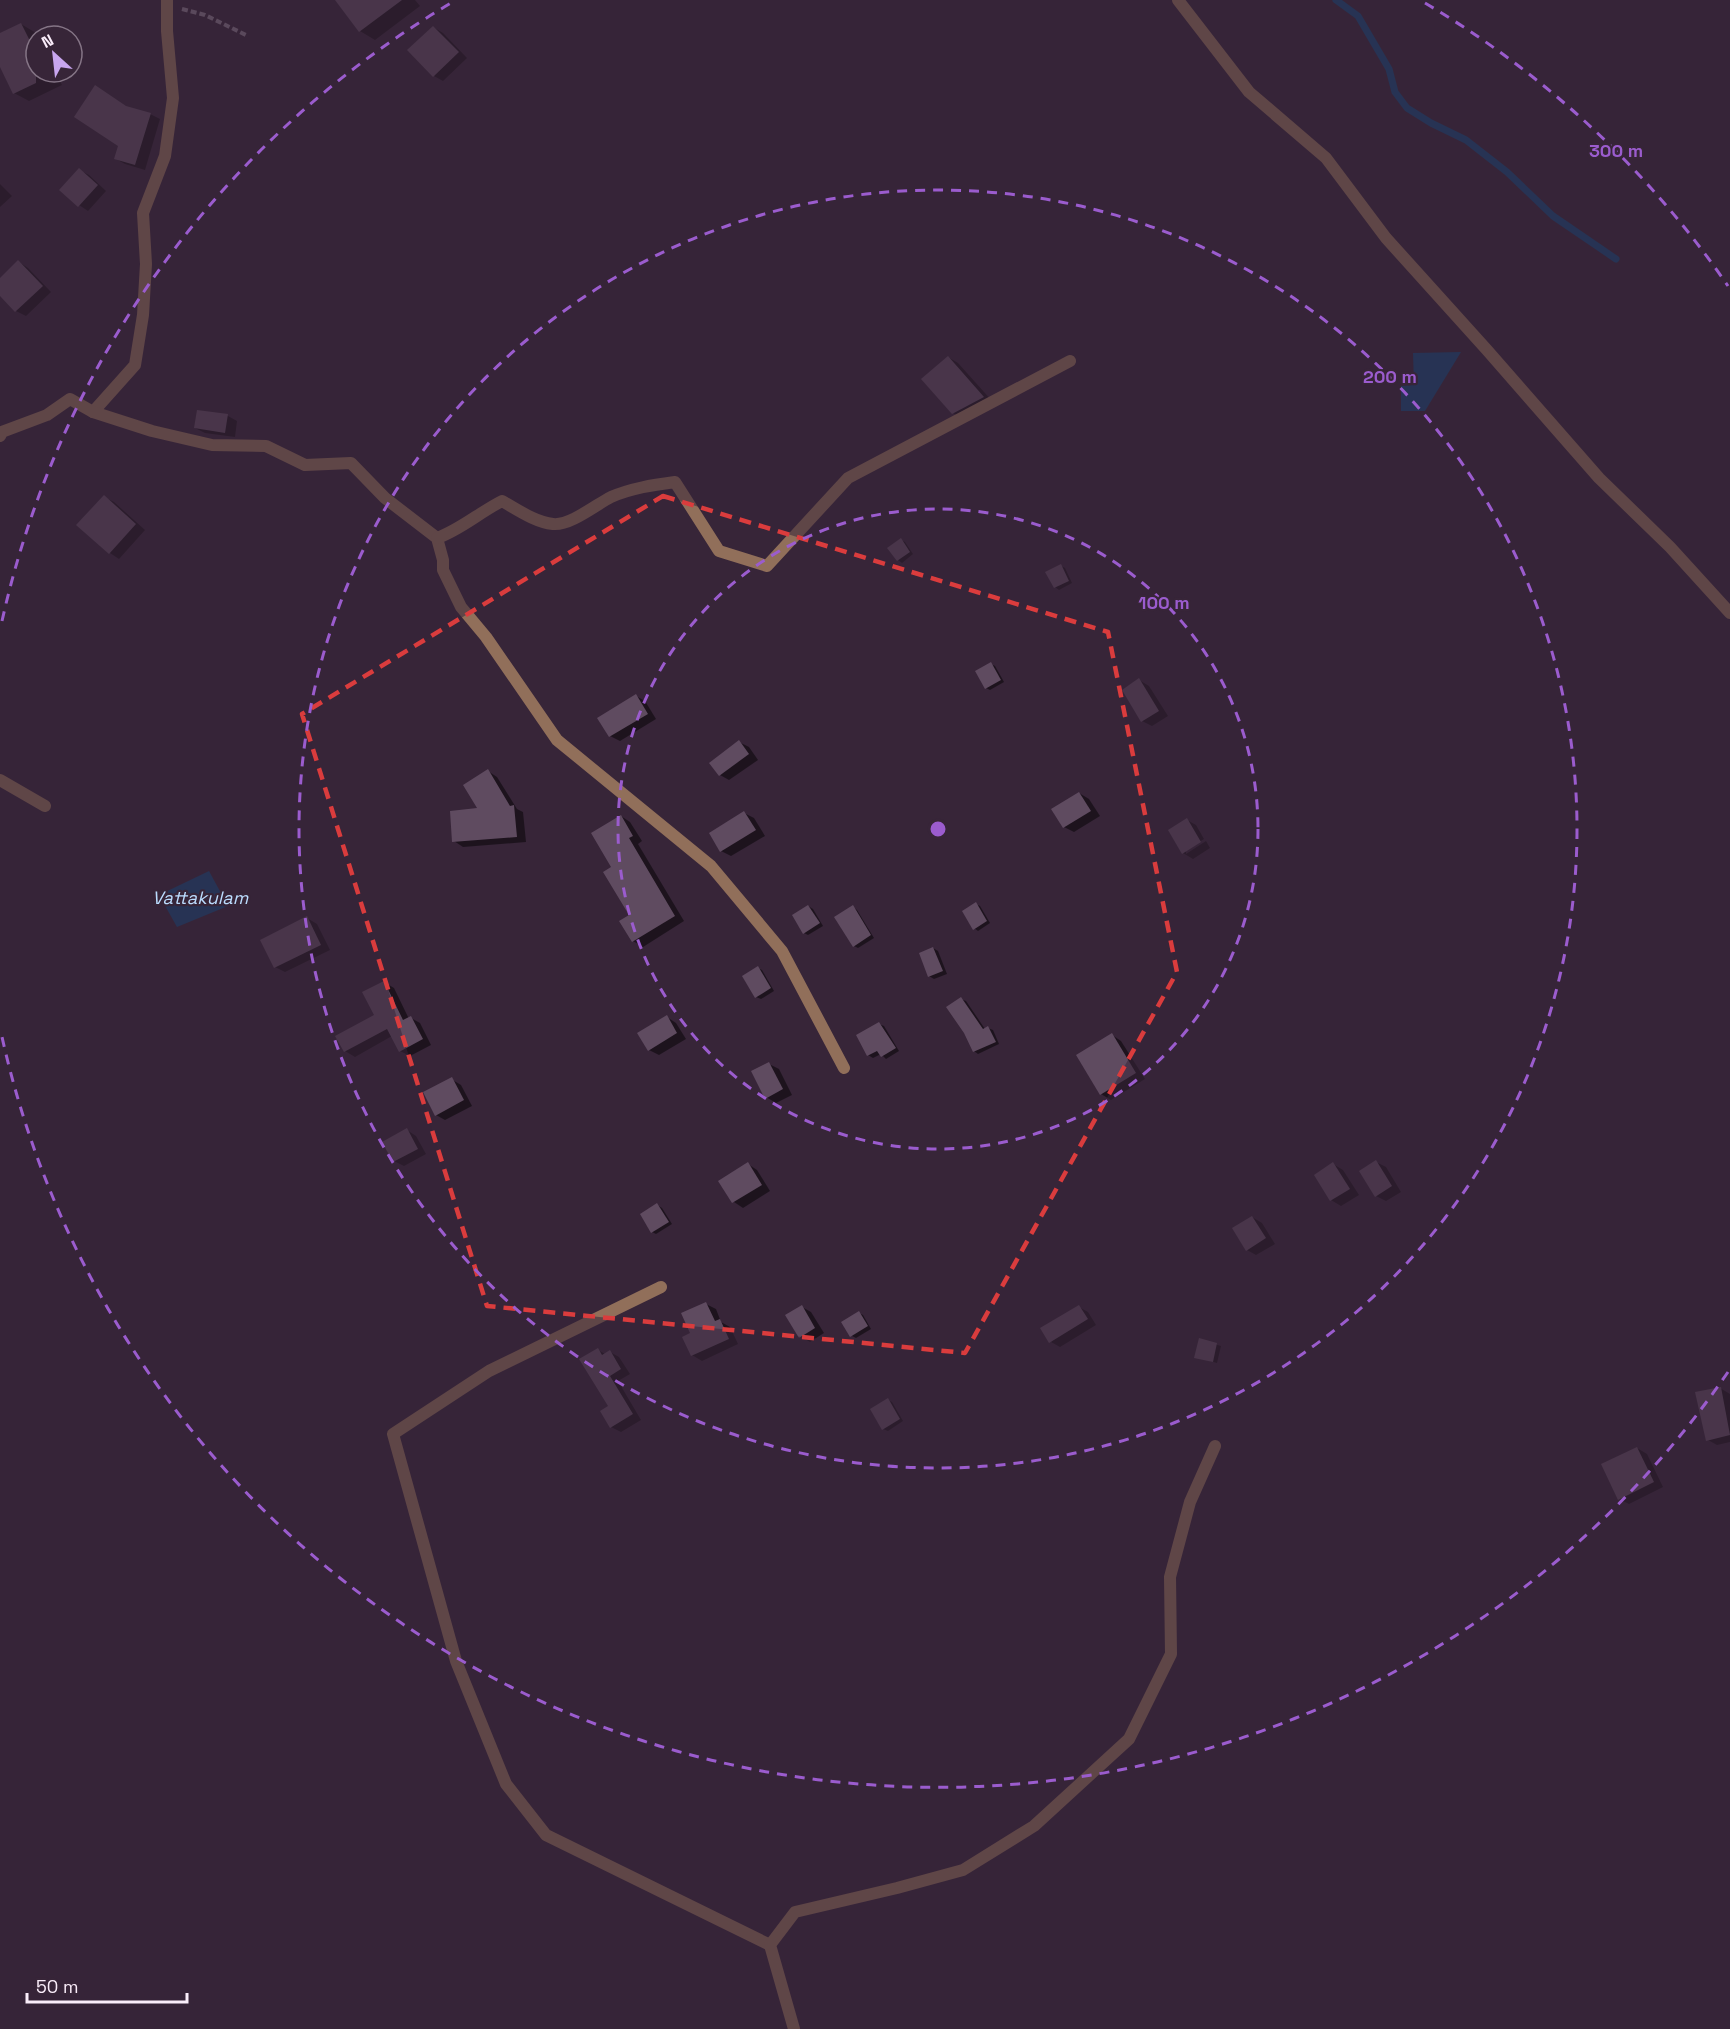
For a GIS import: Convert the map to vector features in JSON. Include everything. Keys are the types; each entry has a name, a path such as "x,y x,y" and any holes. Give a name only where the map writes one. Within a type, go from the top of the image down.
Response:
{"street":[{"path":"1178,0 1249,92 1326,158 1386,238 1599,478 1670,547 1730,613"},
{"path":"93,412 135,365 143,315 146,264 143,213 165,156 173,98 167,31 167,2"},
{"path":"437,538 447,535 502,501 537,520 555,525 586,513 609,498 638,487 675,482 719,550 767,566 848,478 1070,361"},
{"path":"0,436 2,432 47,415 70,399 93,412 152,431 212,445 266,446 305,465 351,463 385,498 437,538 443,560 443,570 460,607 486,637 557,740 711,866 782,951 844,1068"},
{"path":"0,780 45,806"},
{"path":"661,1287 489,1371 393,1434 456,1661 506,1784 546,1834 771,1945 794,2029"},
{"path":"771,1945 795,1912 963,1870 1034,1826 1129,1739 1171,1654 1170,1576 1190,1502 1215,1446"}],"path":[{"path":"167,2 205,15 248,36"}],"highlighted area":[{"path":"663,496 1108,632 1177,972 965,1353 487,1306 302,714"}],"water":[{"path":"1461,352 1425,411 1401,411 1401,386 1414,385 1413,353"},
{"name":"Vattakulam","path":"209,871 228,906 177,927 159,895"}],"building":[{"path":"335,0 402,0 359,32"},
{"path":"21,23 24,29 24,84 34,84 13,94 0,67 0,33"},
{"path":"433,26 459,52 433,77 407,50"},
{"path":"95,85 126,106 151,113 135,165 114,159 118,146 74,117"},
{"path":"79,168 98,185 78,207 59,190"},
{"path":"18,260 43,286 15,312 0,296 0,278"},
{"path":"948,356 984,397 952,414 921,379"},
{"path":"197,410 228,414 225,433 194,428"},
{"path":"104,495 136,524 109,554 76,525"},
{"path":"901,538 910,552 897,561 887,548"},
{"path":"1061,564 1069,581 1054,588 1045,572"},
{"path":"991,662 1001,680 985,689 975,671"},
{"path":"1139,678 1159,711 1141,722 1122,690"},
{"path":"636,694 648,714 609,737 597,718"},
{"path":"739,740 749,754 719,776 709,763"},
{"path":"488,769 510,806 514,805 517,837 452,842 450,811 477,808 463,785"},
{"path":"1079,792 1091,811 1063,828 1051,809"},
{"path":"744,811 756,830 720,852 709,833"},
{"path":"621,815 633,836 629,838 675,916 632,942 619,921 629,915 603,872 611,867 591,833"},
{"path":"1187,818 1201,842 1182,854 1168,830"},
{"path":"976,902 987,921 973,930 962,911"},
{"path":"808,905 820,923 803,934 792,915"},
{"path":"853,905 871,935 853,947 834,917"},
{"path":"307,916 321,945 274,968 260,940"},
{"path":"933,947 943,971 928,977 919,953"},
{"path":"758,966 771,988 755,998 742,976"},
{"path":"384,981 403,1020 411,1016 423,1039 399,1052 387,1029 344,1052 335,1036 374,1015 362,992"},
{"path":"961,997 983,1029 988,1026 996,1042 973,1052 964,1033 946,1007"},
{"path":"667,1015 677,1033 648,1051 637,1033"},
{"path":"879,1022 896,1048 881,1057 877,1051 867,1056 856,1035"},
{"path":"1112,1033 1136,1073 1100,1095 1076,1055"},
{"path":"769,1062 783,1089 765,1099 751,1071"},
{"path":"452,1077 464,1100 435,1116 423,1092"},
{"path":"407,1128 418,1149 393,1162 382,1142"},
{"path":"1376,1160 1392,1186 1375,1197 1359,1171"},
{"path":"748,1162 762,1185 732,1203 718,1181"},
{"path":"1333,1162 1350,1189 1330,1201 1314,1175"},
{"path":"657,1203 669,1222 651,1233 640,1214"},
{"path":"1252,1216 1266,1238 1246,1251 1232,1228"},
{"path":"706,1302 715,1321 720,1319 729,1339 691,1356 682,1337 690,1333 681,1313"},
{"path":"802,1305 815,1328 799,1338 785,1315"},
{"path":"1079,1305 1088,1319 1049,1343 1040,1328"},
{"path":"859,1311 868,1326 850,1337 841,1322"},
{"path":"1199,1338 1217,1343 1213,1362 1194,1358"},
{"path":"598,1348 602,1355 610,1350 621,1369 610,1376 633,1414 610,1428 600,1411 608,1406 579,1359"},
{"path":"1721,1387 1730,1435 1706,1441 1695,1392"},
{"path":"888,1398 900,1419 882,1430 870,1409"},
{"path":"1637,1447 1654,1482 1618,1500 1601,1464"}],"waterway":[{"path":"1336,0 1358,16 1389,69 1395,92 1407,108 1466,140 1507,172 1553,216 1616,259"}]}
